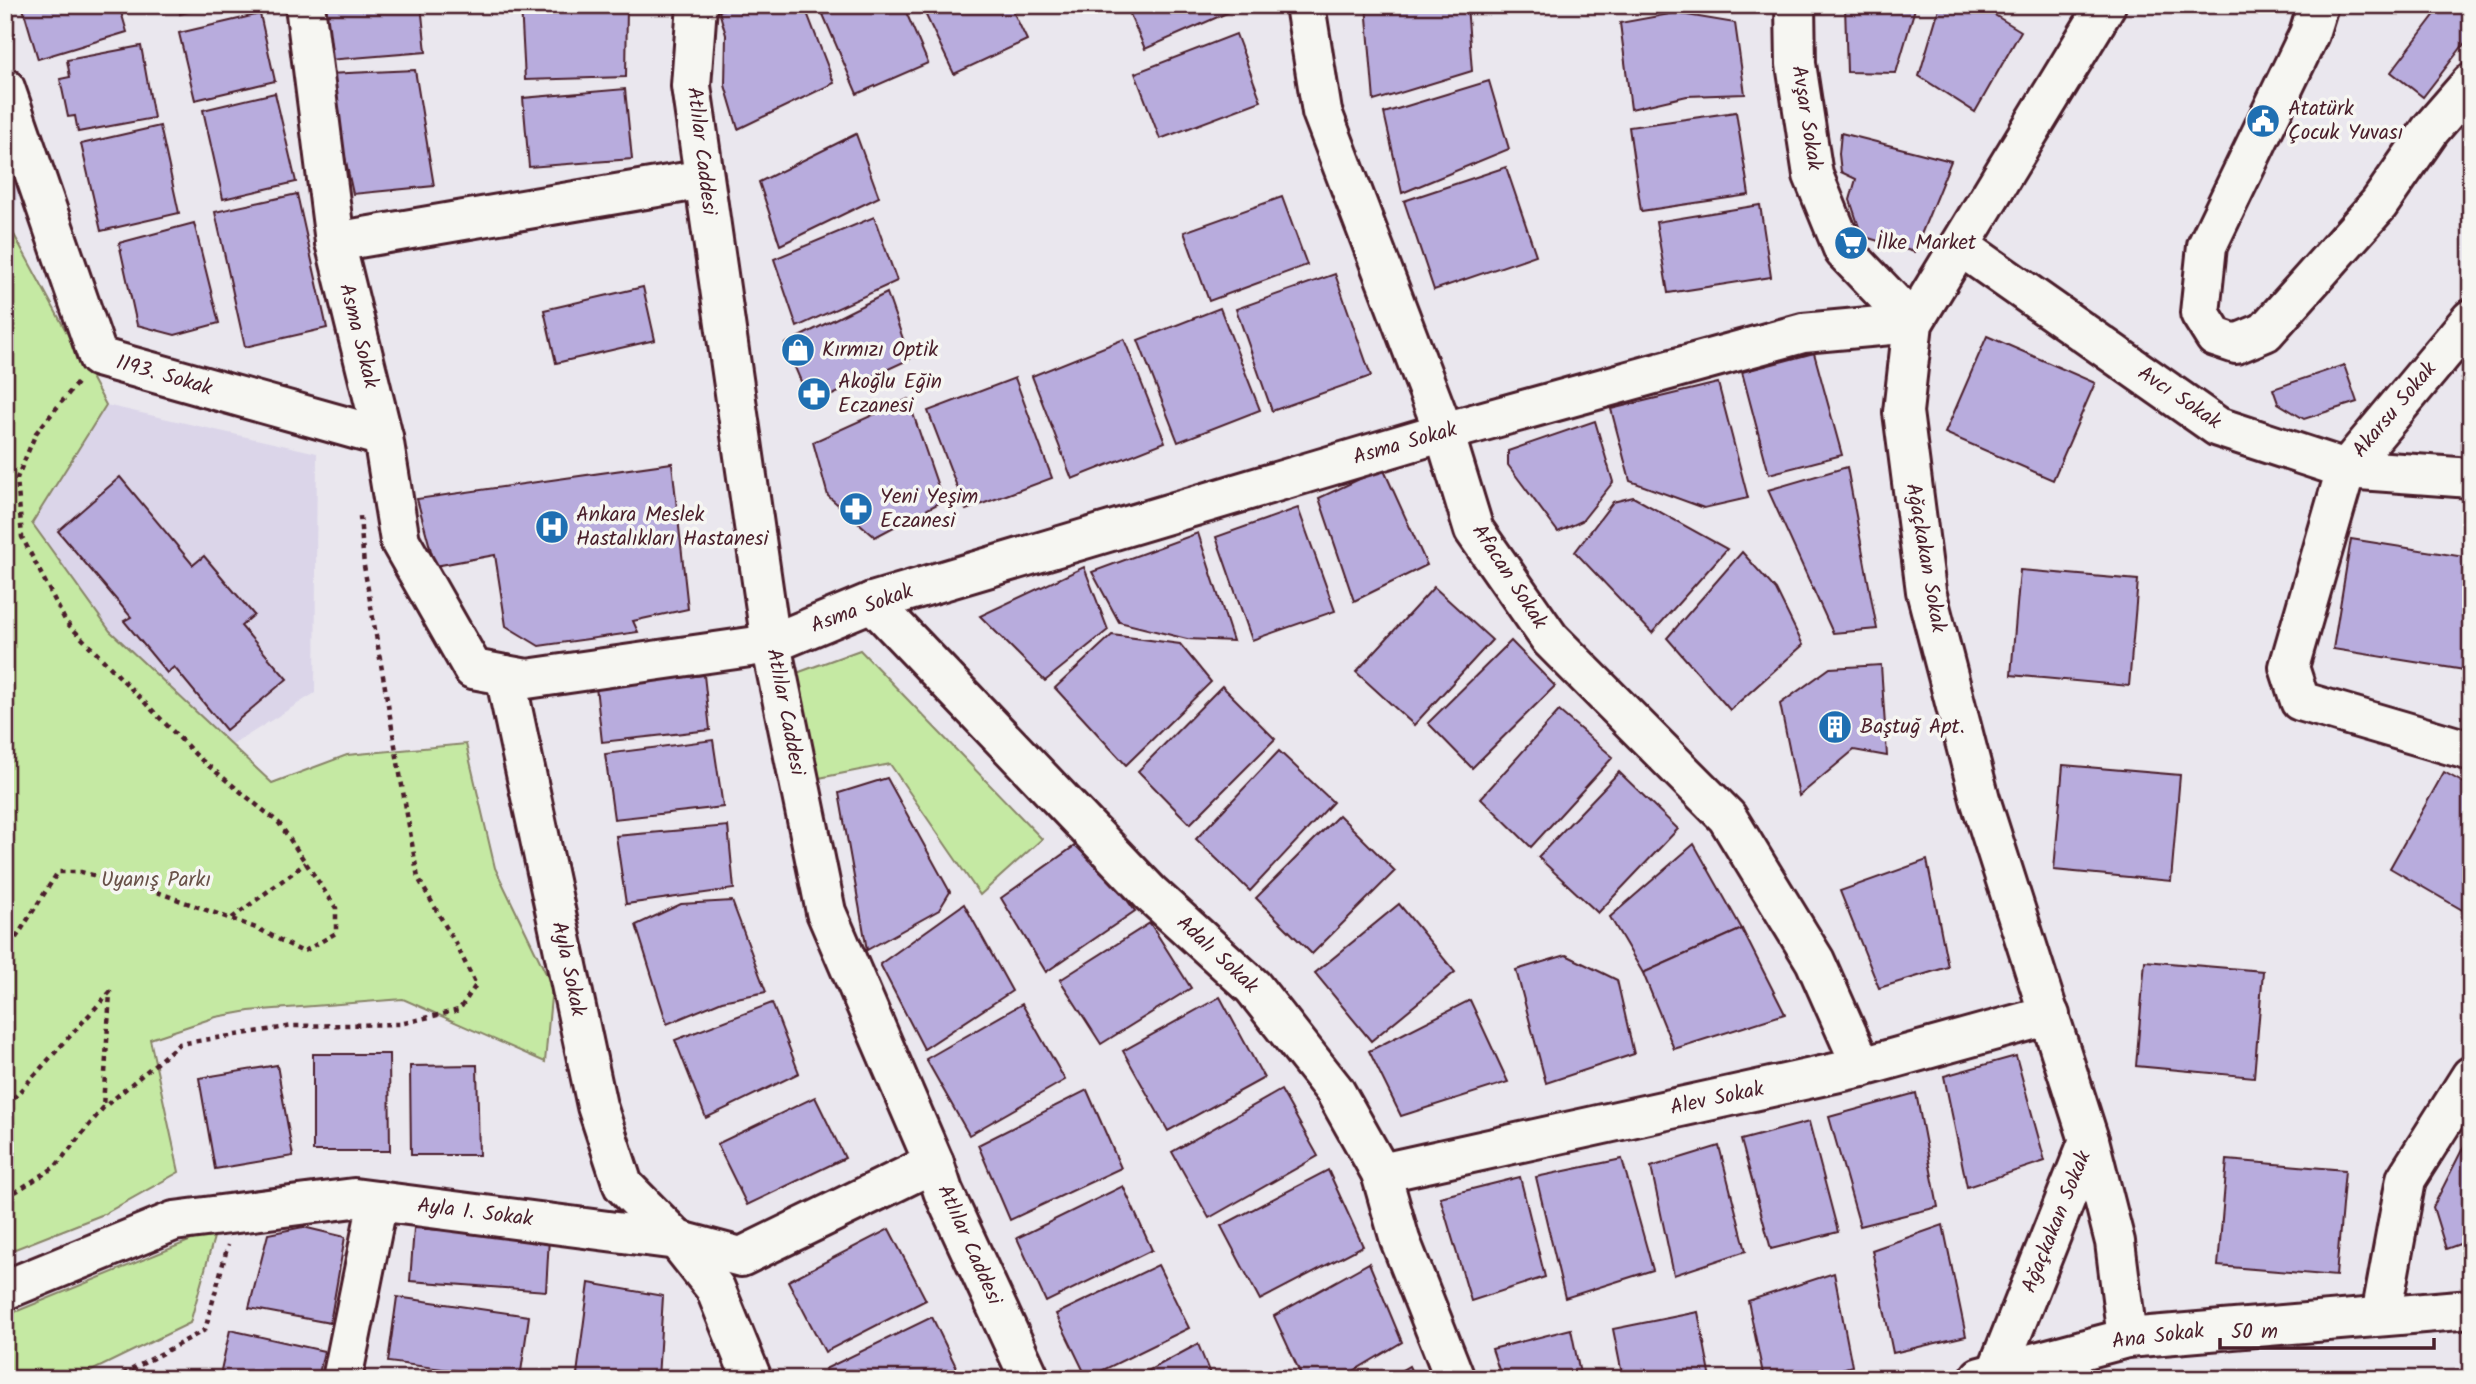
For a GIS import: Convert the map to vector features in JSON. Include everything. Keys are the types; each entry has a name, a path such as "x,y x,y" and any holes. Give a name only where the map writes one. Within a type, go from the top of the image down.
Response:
{"street":[{"name":"Asma Sokak","path":"305,5 335,242 383,437 400,541 473,669 527,679 771,644 872,602 1444,432 1803,333 1913,323"},
{"name":"Atlılar Caddesi","path":"697,5 691,86 704,179 771,644 826,912 934,1163 943,1191 1030,1379"},
{"name":"Afacan Sokak","path":"1305,5 1322,112 1444,432 1474,530 1550,639 1727,817 1815,961 1862,1067"},
{"name":"Avşar Sokak","path":"1795,5 1796,64 1813,175 1844,251 1913,323"},
{"name":"Ağaçkakan Sokak","path":"1990,1376 2089,1140 1980,799 1926,591 1903,412 1913,323 2106,5"},
{"path":"2318,5 2309,34 2207,246 2200,313 2215,337 2236,344 2265,332 2379,204 2431,129 2471,83"},
{"name":"1193. Sokak","path":"5,88 98,357 383,437"},
{"path":"335,242 704,179"},
{"name":"Avcı Sokak","path":"1961,246 2218,427 2346,469 2471,478"},
{"name":"Akarsu Sokak","path":"2346,469 2471,319"},
{"path":"2346,469 2289,667 2300,701 2471,751"},
{"name":"Adalı Sokak","path":"872,602 1150,893 1253,987 1335,1091 1381,1172 1401,1240 1455,1379"},
{"name":"Ayla Sokak","path":"505,675 597,1106 623,1185 677,1240 715,1288 752,1379"},
{"name":"Alev Sokak","path":"1381,1172 1862,1067 2050,1015"},
{"path":"2381,1316 2406,1179 2471,1076"},
{"path":"2089,1140 2115,1242 2127,1338"},
{"name":"Ayla 1. Sokak","path":"5,1290 174,1220 354,1198 677,1240 741,1257 934,1163"},
{"path":"342,1379 378,1201"},
{"name":"Ana Sokak","path":"1990,1376 2127,1338 2471,1309"}],"path":[{"path":"5,955 58,872 82,872 154,891 259,929 303,952 336,933 336,908 279,823 199,758 66,622 22,537 17,478 36,433 98,357"},
{"path":"5,1202 12,1194 55,1167 103,1108 179,1044 293,1026 400,1024 459,1010 476,985 418,878 364,566 359,511"},
{"path":"231,919 306,863"},
{"path":"5,1104 11,1101 110,992 103,1108"},
{"path":"5,1195 12,1194"},
{"path":"114,1379 205,1330 237,1213"}],"shaded area":[{"path":"5,132 19,188 11,229 5,231"},
{"path":"106,405 317,453 315,693 232,745 110,631 32,523"}],"green space":[{"name":"Uyanış Parkı","path":"11,229 106,405 32,523 110,631 272,783 347,755 466,744 495,868 552,986 545,1062 403,999 249,1011 216,1017 150,1039 179,1172 104,1214 5,1253 5,231"},
{"path":"860,650 1042,839 980,895 890,764 819,778 794,674"},
{"path":"216,1230 190,1323 75,1379 5,1379 5,1316"}],"building":[{"path":"22,5 119,5 127,32 38,59"},
{"path":"178,5 216,5 180,14"},
{"path":"324,5 421,5 426,52 328,60"},
{"path":"521,5 627,5 626,77 525,80"},
{"path":"736,5 804,5 834,83 738,129 725,85 726,35 719,11"},
{"path":"819,5 903,5 928,63 857,94"},
{"path":"921,5 1010,5 1027,40 954,74"},
{"path":"1027,5 1047,5 1030,13"},
{"path":"1126,5 1245,5 1145,49"},
{"path":"1366,5 1467,5 1472,71 1374,101"},
{"path":"1735,5 1735,6 1624,6"},
{"path":"1845,5 1916,5 1896,73 1847,72"},
{"path":"1940,5 1978,5 2021,31 1975,112 1919,76"},
{"path":"2442,5 2471,5 2471,35 2423,97 2391,72"},
{"path":"1675,13 1735,23 1745,94 1687,96 1631,109 1620,23"},
{"path":"260,14 275,81 195,100 179,33"},
{"path":"1236,34 1261,101 1160,139 1135,73"},
{"path":"141,46 154,118 78,132 75,116 68,117 60,79 70,77 67,60"},
{"path":"415,70 434,186 353,194 327,74"},
{"path":"1489,81 1509,149 1402,193 1384,113"},
{"path":"625,89 632,159 529,167 523,98"},
{"path":"275,93 296,182 223,199 203,110"},
{"path":"1736,112 1749,195 1641,211 1629,127"},
{"path":"160,126 179,213 101,231 81,144"},
{"path":"1841,133 1951,161 1914,252 1862,236 1850,200 1856,179 1841,172"},
{"path":"856,134 879,197 780,245 759,182"},
{"path":"1506,167 1536,255 1434,290 1404,201"},
{"path":"297,194 327,328 245,347 215,212"},
{"path":"1282,197 1307,265 1209,301 1184,232"},
{"path":"1760,205 1771,277 1668,293 1656,222"},
{"path":"874,217 897,281 797,327 774,259"},
{"path":"194,223 219,323 175,335 137,325 119,243"},
{"path":"1335,274 1371,376 1272,411 1236,309"},
{"path":"643,287 655,340 556,363 544,310"},
{"path":"887,293 910,359 811,405 785,344"},
{"path":"1220,308 1260,410 1178,442 1138,340"},
{"path":"1987,336 2095,383 2053,480 1945,433"},
{"path":"1124,339 1165,442 1072,479 1032,376"},
{"path":"1814,353 1842,455 1769,474 1742,372"},
{"path":"2344,365 2357,402 2304,419 2278,403 2273,389"},
{"path":"1015,378 1052,478 966,510 928,411"},
{"path":"1718,383 1748,498 1704,508 1630,481 1611,409"},
{"path":"908,399 943,501 875,537 828,496 813,442"},
{"path":"1595,421 1613,482 1582,521 1558,532 1508,465 1508,451"},
{"name":"Ankara Meslek Hastalıkları Hastanesi","path":"672,463 688,609 633,621 638,632 539,646 506,626 495,555 435,566 417,499"},
{"path":"1847,467 1877,629 1833,633 1768,490"},
{"path":"1383,468 1427,565 1354,601 1319,498"},
{"path":"120,477 193,565 204,556 254,615 241,626 287,679 226,730 174,667 167,673 124,621 131,617 58,531"},
{"path":"1633,497 1727,549 1652,633 1575,552 1613,502"},
{"path":"1298,508 1335,611 1252,640 1216,537"},
{"path":"1198,533 1233,641 1187,639 1119,622 1092,572"},
{"path":"2351,539 2471,558 2471,671 2333,649"},
{"path":"1742,552 1776,590 1803,645 1730,710 1667,638"},
{"path":"1084,567 1108,630 1045,681 980,616"},
{"path":"2020,570 2138,580 2129,686 2011,675"},
{"path":"1434,587 1492,640 1414,725 1356,672"},
{"path":"1112,635 1180,644 1211,682 1126,765 1055,688"},
{"path":"1511,641 1555,686 1472,768 1428,723"},
{"name":"Baştuğ Apt.","path":"1881,665 1887,756 1854,750 1799,796 1780,704 1830,668"},
{"path":"704,675 710,730 602,742 596,687"},
{"path":"1222,686 1275,739 1190,824 1138,771"},
{"path":"1559,711 1613,757 1531,847 1481,798"},
{"path":"713,740 723,807 614,819 605,754"},
{"path":"1279,751 1333,802 1250,891 1196,839"},
{"path":"2063,765 2180,775 2171,881 2054,870"},
{"path":"1619,772 1678,829 1598,913 1538,857"},
{"path":"2444,772 2471,787 2471,915 2390,868"},
{"path":"887,778 950,892 939,910 867,950 839,793"},
{"path":"1339,815 1395,871 1312,954 1256,898"},
{"path":"728,826 734,889 626,904 616,836"},
{"path":"1083,840 1135,911 1046,972 1001,898"},
{"path":"1694,844 1742,929 1643,973 1610,917"},
{"path":"1927,860 1948,967 1879,988 1840,891"},
{"path":"732,901 766,992 722,1001 667,1024 636,925 681,904"},
{"path":"964,904 1012,991 924,1049 880,964"},
{"path":"1399,904 1455,972 1371,1041 1315,973"},
{"path":"1150,923 1191,988 1101,1044 1060,980"},
{"path":"1742,929 1785,1014 1674,1049 1643,973"},
{"path":"1566,955 1617,980 1634,1054 1546,1083 1516,970"},
{"path":"2145,961 2263,971 2254,1077 2136,1066"},
{"path":"1220,997 1264,1078 1168,1131 1123,1051"},
{"path":"1470,1000 1508,1082 1401,1116 1369,1051"},
{"path":"772,1003 799,1073 706,1118 675,1040"},
{"path":"1022,1004 1065,1080 969,1135 926,1059"},
{"path":"313,1054 389,1054 390,1151 313,1151"},
{"path":"2016,1056 2045,1161 1967,1187 1944,1076"},
{"path":"277,1065 293,1156 215,1169 199,1078"},
{"path":"477,1065 479,1155 411,1155 410,1066"},
{"path":"1087,1090 1121,1168 1010,1220 978,1145"},
{"path":"1281,1090 1318,1156 1209,1218 1172,1152"},
{"path":"1916,1093 1938,1207 1860,1226 1829,1117"},
{"path":"815,1097 845,1158 747,1205 717,1144"},
{"path":"1809,1122 1838,1232 1771,1249 1741,1140"},
{"path":"2471,1132 2471,1240 2446,1249 2433,1207"},
{"path":"1719,1146 1746,1251 1674,1275 1651,1167"},
{"path":"1622,1159 1653,1270 1565,1298 1536,1177"},
{"path":"2227,1160 2345,1170 2336,1276 2218,1266"},
{"path":"1328,1170 1363,1246 1260,1300 1221,1226"},
{"path":"1520,1177 1545,1277 1471,1301 1440,1197"},
{"path":"1123,1186 1152,1250 1046,1302 1017,1238"},
{"path":"1943,1225 1966,1336 1893,1353 1872,1250"},
{"path":"303,1227 345,1237 330,1323 249,1308 268,1234"},
{"path":"414,1228 549,1238 546,1291 410,1281"},
{"path":"889,1229 926,1300 825,1352 788,1281"},
{"path":"1369,1263 1402,1342 1340,1379 1303,1379 1274,1316"},
{"path":"1158,1265 1189,1328 1087,1378 1056,1314"},
{"path":"1834,1273 1852,1366 1807,1379 1764,1379 1748,1301"},
{"path":"589,1283 663,1296 658,1379 595,1379 577,1374"},
{"path":"397,1297 529,1316 520,1379 388,1362"},
{"path":"1698,1312 1711,1379 1623,1379 1613,1329"},
{"path":"932,1317 962,1379 829,1379 825,1369"},
{"path":"1571,1329 1581,1379 1502,1379 1492,1349"},
{"path":"230,1330 324,1351 318,1379 219,1379"},
{"path":"1198,1344 1212,1379 1133,1379"},
{"path":"1409,1366 1415,1379 1387,1379"},
{"path":"2471,1373 2471,1379 2427,1379 2427,1376"}],"place":[{"name":"Atatürk Çocuk Yuvası","path":"2263,121"},
{"name":"İlke Market","path":"1851,243"},
{"name":"Kırmızı Optik","path":"798,350"},
{"name":"Akoğlu Eğin Eczanesi","path":"814,394"},
{"name":"Yeni Yeşim Eczanesi","path":"856,509"},
{"name":"Ankara Meslek Hastalıkları Hastanesi","path":"552,527"},
{"name":"Baştuğ Apt.","path":"1835,727"}]}
